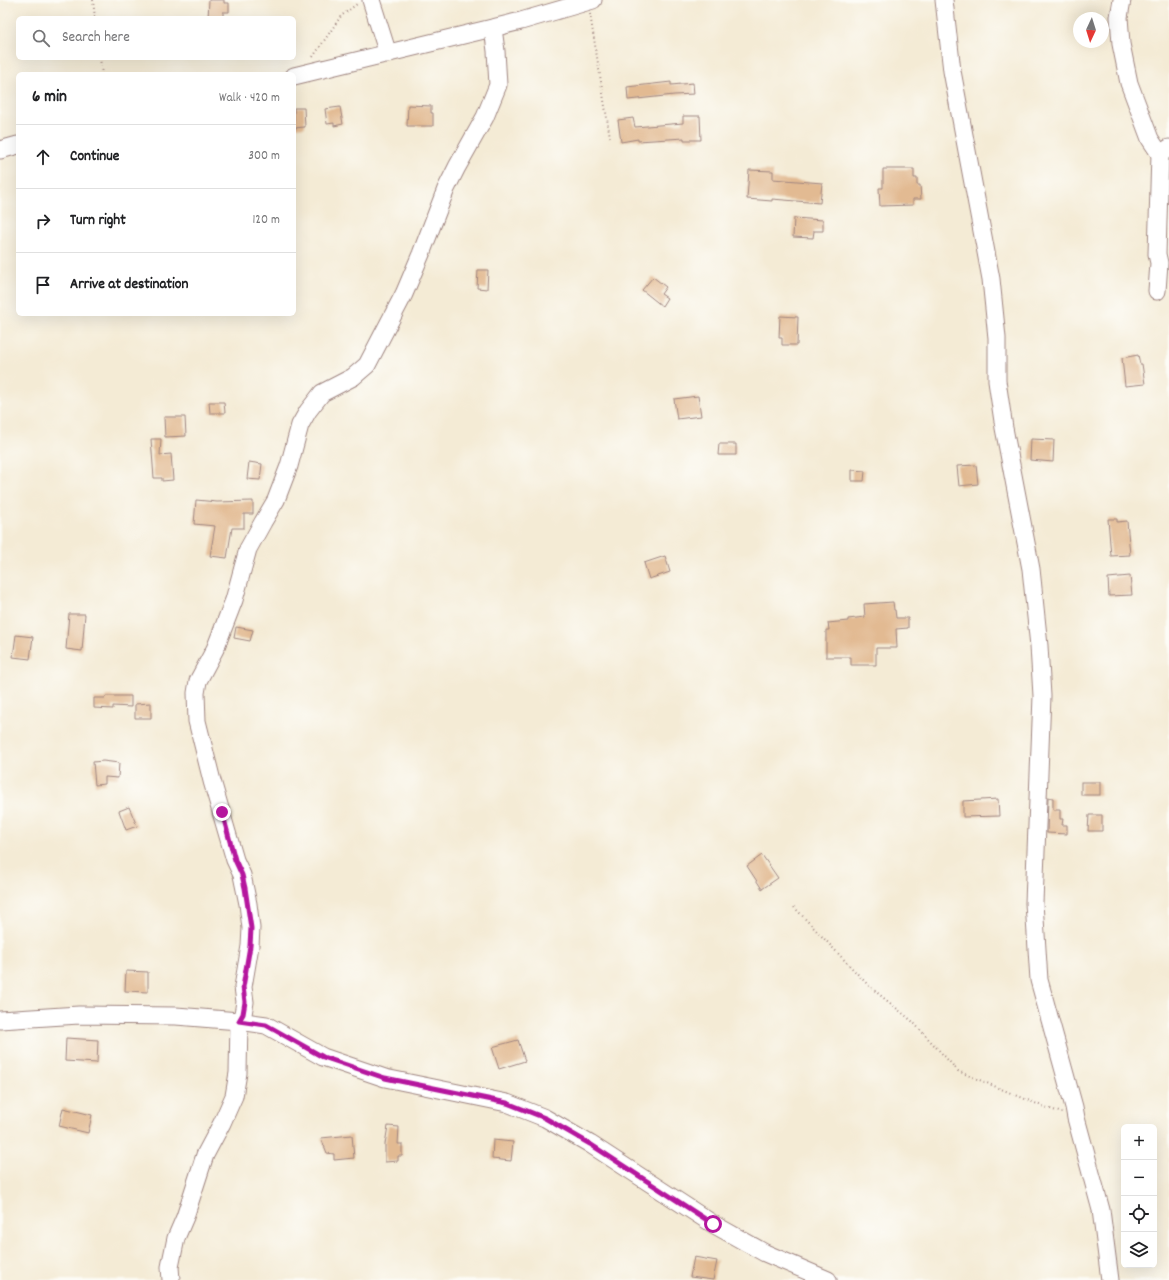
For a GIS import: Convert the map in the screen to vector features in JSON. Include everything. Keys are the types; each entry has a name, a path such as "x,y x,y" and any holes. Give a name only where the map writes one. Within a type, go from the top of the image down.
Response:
{"street":[{"path":"944,0 952,71 991,279 997,338 997,381 1004,428 1031,570 1039,646 1042,696 1034,903 1039,980 1101,1210 1110,1280"},
{"path":"1122,0 1119,17 1125,69 1133,97 1140,111 1150,139 1165,151 1157,254 1159,263 1157,291"},
{"path":"300,75 521,21 591,1"},
{"path":"364,2 388,54"},
{"path":"171,1280 170,1267 176,1238 185,1217 205,1155 234,1096 238,1072 239,1021 243,1014 245,1002 243,987 250,946 251,928 242,875 235,860 212,781 197,721 196,693 198,681 215,649 234,600 248,549 276,500 289,466 300,425 308,411 322,393 353,377 367,365 404,294 456,167 485,117 498,85 496,51 492,28"},
{"path":"0,150 16,146"},
{"path":"0,1020 79,1015 176,1016 239,1021 266,1025 323,1057 385,1078 507,1103 545,1118 590,1144 713,1224 765,1253 828,1280"}],"path":[{"path":"93,0 95,16"},
{"path":"591,1 610,136"},
{"path":"300,75 340,16 364,2"},
{"path":"100,60 102,72"},
{"path":"794,907 869,986 912,1021 958,1070 1042,1106 1076,1118"}],"building":[{"path":"209,0 224,0 224,3 229,3 229,12 223,12 223,16 208,16"},
{"path":"671,82 671,85 693,83 694,94 628,100 627,87"},
{"path":"408,105 431,106 431,113 433,113 433,126 407,126"},
{"path":"340,107 343,124 334,126 334,123 327,124 325,109"},
{"path":"296,108 304,108 305,127 296,128"},
{"path":"683,116 700,116 701,140 684,140 684,138 638,141 638,139 621,142 618,120 633,118 635,127 683,123"},
{"path":"883,169 914,169 914,178 917,178 917,185 920,185 921,199 913,199 913,205 880,206 879,188 883,188"},
{"path":"749,170 773,171 773,179 822,183 820,203 772,199 772,201 747,199"},
{"path":"794,218 823,220 823,231 814,231 813,238 793,237"},
{"path":"478,270 488,270 487,289 477,288"},
{"path":"653,277 666,287 661,294 667,298 662,306 642,290"},
{"path":"780,316 798,317 797,345 782,345 782,338 779,338"},
{"path":"1138,355 1140,364 1142,364 1145,384 1125,386 1122,358"},
{"path":"698,396 701,416 677,419 674,399"},
{"path":"209,402 224,402 225,413 210,413"},
{"path":"164,417 185,417 186,436 165,437"},
{"path":"151,439 161,439 160,455 171,454 173,480 162,481 162,478 154,478"},
{"path":"1031,439 1054,440 1053,462 1030,460"},
{"path":"719,444 736,444 736,455 718,455"},
{"path":"249,462 262,464 260,480 247,479"},
{"path":"976,465 978,484 959,486 957,466"},
{"path":"852,470 865,471 864,481 852,481"},
{"path":"196,500 217,502 253,501 253,514 244,514 244,528 232,528 227,558 210,556 215,526 194,524"},
{"path":"1108,519 1117,519 1117,522 1127,521 1130,555 1111,556"},
{"path":"665,556 670,572 649,579 644,563"},
{"path":"1130,576 1132,595 1109,596 1108,578"},
{"path":"893,602 896,618 908,618 908,628 896,629 897,648 876,648 876,665 851,665 851,657 826,657 826,630 829,630 828,623 848,621 848,619 865,617 864,604"},
{"path":"69,614 85,614 82,651 66,649"},
{"path":"236,627 253,630 250,641 234,638"},
{"path":"16,635 33,637 30,659 13,657"},
{"path":"106,696 131,696 131,707 113,706 113,709 94,708 94,698 105,698"},
{"path":"151,703 151,718 135,718 135,704"},
{"path":"103,761 119,763 118,778 105,777 105,784 95,785 93,762"},
{"path":"1081,782 1100,782 1100,795 1081,795"},
{"path":"1048,797 1053,798 1053,810 1060,810 1060,819 1063,819 1062,825 1067,825 1067,834 1047,833"},
{"path":"998,799 999,816 963,817 963,801"},
{"path":"129,807 137,826 126,830 119,811"},
{"path":"1089,815 1102,815 1102,831 1088,831"},
{"path":"762,855 778,878 762,889 747,866"},
{"path":"126,971 148,972 148,992 125,991"},
{"path":"66,1038 98,1040 97,1063 65,1061"},
{"path":"518,1040 525,1061 499,1069 492,1047"},
{"path":"63,1108 92,1115 88,1133 59,1126"},
{"path":"388,1126 399,1127 398,1144 402,1144 402,1156 398,1156 398,1161 385,1162 385,1144"},
{"path":"352,1135 354,1158 334,1160 334,1154 327,1153 321,1138"},
{"path":"493,1140 513,1142 511,1161 492,1159"},
{"path":"694,1257 717,1261 713,1280 690,1277"}],"route":[{"path":"222,812 235,860 242,875 251,928 250,946 243,987 245,1002 243,1014 239,1021 266,1025 323,1057 385,1078 507,1103 545,1118 590,1144 713,1224"}]}
